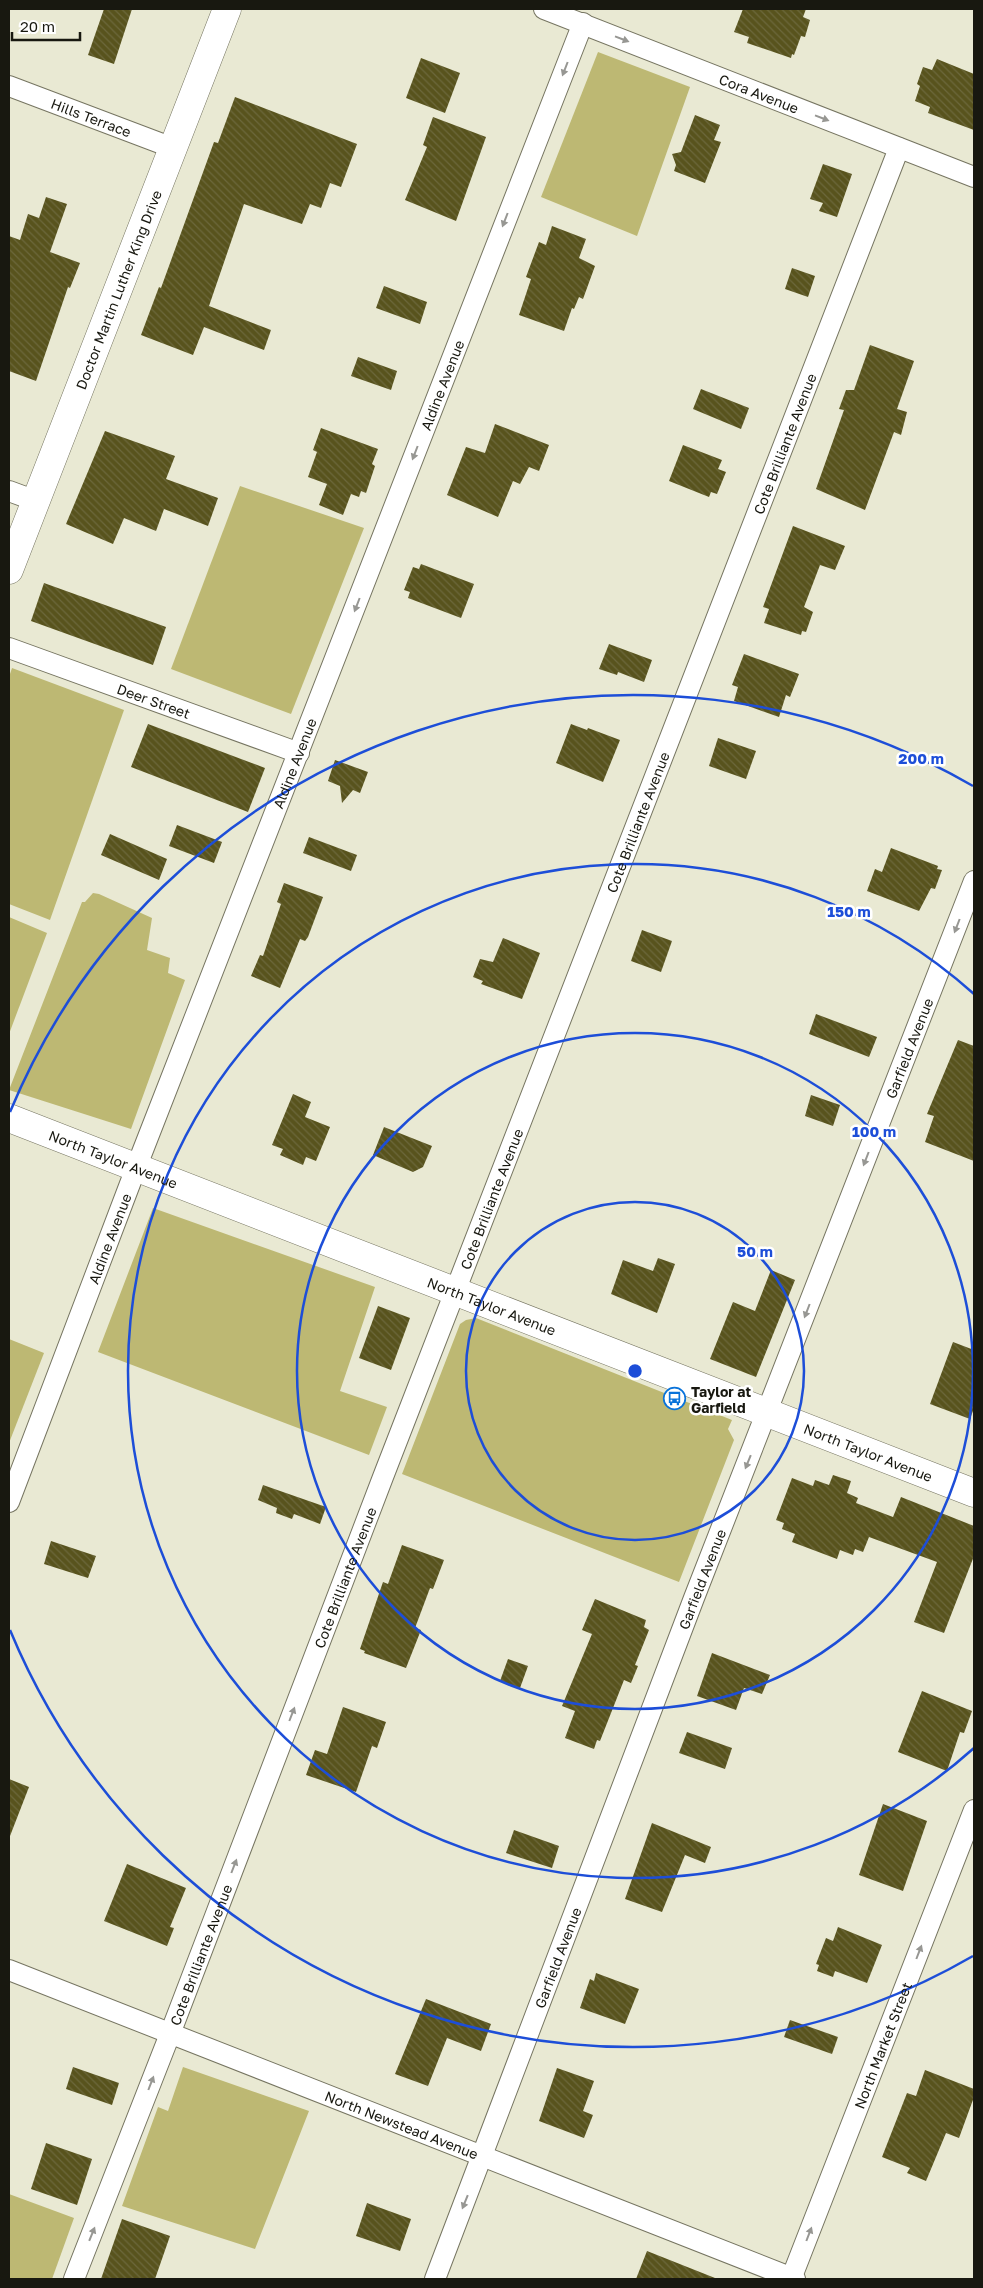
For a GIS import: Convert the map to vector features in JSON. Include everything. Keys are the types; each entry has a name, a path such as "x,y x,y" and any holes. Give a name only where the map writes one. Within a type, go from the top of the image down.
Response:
{"street":[{"name":"Doctor Martin Luther King Drive","path":"9,570 227,9"},
{"name":"Cora Avenue","path":"544,9 974,177"},
{"name":"Aldine Avenue","path":"9,1502 136,1168 582,24"},
{"name":"Hills Terrace","path":"9,86 173,148"},
{"name":"Cote Brilliante Avenue","path":"74,2279 170,2034 373,1500 456,1292 899,148"},
{"path":"9,491 36,501"},
{"name":"Deer Street","path":"9,648 299,753"},
{"name":"Garfield Avenue","path":"435,2279 691,1606 974,881"},
{"name":"North Taylor Avenue","path":"9,1118 974,1492"},
{"name":"North Market Street","path":"792,2279 974,1810"},
{"name":"North Newstead Avenue","path":"9,1970 792,2279"}],"shaded area":[{"path":"598,52 690,87 637,236 541,197"},
{"path":"240,486 364,528 291,714 171,669"},
{"path":"12,668 124,710 50,920 9,904 9,677"},
{"path":"93,893 152,918 147,950 170,958 168,973 185,980 131,1129 9,1090 82,902 85,902"},
{"path":"9,917 47,933 9,1034"},
{"path":"153,1208 375,1287 340,1391 387,1407 369,1455 98,1352"},
{"path":"476,1318 732,1420 728,1429 734,1440 679,1582 402,1474 460,1324 466,1320"},
{"path":"9,1339 44,1353 9,1443"},
{"path":"183,2067 309,2111 255,2249 122,2206 158,2107 168,2111"},
{"path":"9,2194 74,2218 52,2279 9,2279"}],"building":[{"path":"104,9 132,9 114,64 88,55"},
{"path":"743,9 806,9 803,17 810,20 805,37 801,36 794,55 792,54 791,58 747,43 749,37 734,32"},
{"path":"421,58 460,73 445,113 406,98"},
{"path":"937,59 974,74 974,130 928,113 930,107 915,101 920,86 917,84 923,67 932,70"},
{"path":"235,97 357,144 341,187 330,183 321,208 310,204 302,224 244,204 209,306 271,330 264,350 204,327 193,355 141,335 159,287 161,288 214,142 218,143"},
{"path":"695,115 720,125 714,140 721,142 705,183 674,171 676,165 672,154 681,152"},
{"path":"433,117 486,137 456,221 405,200 427,147 423,145"},
{"path":"823,164 852,174 837,217 819,211 823,203 810,199"},
{"path":"46,197 67,204 50,252 80,263 70,288 68,287 36,381 9,371 9,236 20,240 28,214 39,218"},
{"path":"552,226 586,239 579,258 595,266 583,299 579,297 574,309 572,308 564,331 519,315 531,279 526,277 539,242 546,245"},
{"path":"792,268 815,276 808,297 785,289"},
{"path":"384,286 427,302 420,324 376,308"},
{"path":"870,345 914,361 897,409 907,412 901,435 894,432 865,510 816,489 844,410 839,409 846,390 854,390"},
{"path":"358,357 397,371 391,390 351,376"},
{"path":"701,389 749,408 741,429 693,409"},
{"path":"495,424 549,445 539,471 529,467 520,484 513,481 498,517 447,495 466,447 485,453"},
{"path":"321,428 378,449 372,464 375,466 366,493 361,491 359,497 351,494 343,515 319,505 327,484 308,477 317,452 313,450"},
{"path":"105,431 175,456 166,479 218,498 208,526 164,509 156,531 124,518 113,544 66,524"},
{"path":"683,445 722,460 718,469 726,472 717,494 711,492 709,497 669,481"},
{"path":"793,526 845,546 835,570 820,565 804,607 813,612 806,632 802,631 801,635 764,623 769,609 763,607"},
{"path":"421,564 474,584 461,618 408,598 410,592 404,590 413,567 419,569"},
{"path":"44,583 166,627 153,665 31,621"},
{"path":"609,644 652,660 644,682 618,672 617,675 599,669"},
{"path":"744,654 799,674 790,697 786,695 779,717 734,701 738,687 732,685"},
{"path":"148,724 265,768 248,812 131,767"},
{"path":"571,724 620,740 603,782 556,763"},
{"path":"718,738 756,751 746,779 709,766"},
{"path":"335,760 368,772 360,793 353,790 342,803 340,786 328,781"},
{"path":"177,825 222,842 214,863 169,846"},
{"path":"110,834 167,859 159,880 101,855"},
{"path":"309,837 357,855 351,871 303,853"},
{"path":"891,848 938,866 937,869 942,870 935,889 931,888 919,911 867,891 875,869 882,872"},
{"path":"284,883 323,897 308,937 305,941 300,939 280,988 251,976 260,955 263,956 281,904 277,902"},
{"path":"642,930 672,941 661,972 631,961"},
{"path":"503,938 540,953 522,999 481,984 483,981 473,977 480,959 493,962"},
{"path":"816,1014 877,1037 869,1057 809,1034"},
{"path":"958,1040 974,1046 974,1161 925,1142 934,1116 927,1114"},
{"path":"293,1094 311,1102 305,1117 330,1127 316,1161 306,1157 303,1165 280,1155 283,1149 272,1145"},
{"path":"811,1095 840,1105 833,1126 805,1116"},
{"path":"384,1127 432,1146 423,1167 413,1172 373,1155"},
{"path":"658,1258 675,1264 657,1313 611,1294 623,1260 653,1271"},
{"path":"771,1270 795,1280 756,1377 710,1359 733,1302 755,1311"},
{"path":"378,1306 410,1318 391,1370 359,1358"},
{"path":"953,1342 974,1350 974,1408 970,1419 930,1404"},
{"path":"833,1475 851,1481 847,1493 858,1498 856,1503 893,1517 901,1497 974,1526 974,1556 944,1633 914,1622 937,1562 869,1537 863,1552 855,1549 853,1555 840,1550 837,1559 792,1542 795,1534 782,1529 784,1523 776,1520 792,1478 813,1486 815,1480 829,1485"},
{"path":"263,1485 326,1507 320,1524 294,1514 292,1519 276,1513 277,1508 258,1500"},
{"path":"51,1541 96,1556 88,1578 44,1564"},
{"path":"402,1545 444,1560 433,1589 430,1588 415,1628 421,1630 406,1668 364,1653 365,1651 360,1649 383,1582 388,1584"},
{"path":"595,1599 646,1620 644,1627 649,1630 635,1665 638,1666 631,1683 624,1680 600,1741 597,1740 594,1749 565,1738 575,1711 562,1706 592,1634 582,1630"},
{"path":"712,1653 770,1675 762,1694 744,1688 736,1710 697,1696"},
{"path":"508,1659 528,1666 520,1688 500,1681"},
{"path":"922,1691 972,1711 964,1733 960,1732 947,1771 898,1752"},
{"path":"343,1707 386,1722 377,1748 372,1746 356,1792 306,1775 315,1750 327,1754"},
{"path":"687,1732 732,1748 725,1769 679,1753"},
{"path":"9,1779 29,1787 10,1836 9,1836"},
{"path":"883,1804 927,1821 903,1891 859,1875"},
{"path":"652,1823 711,1847 705,1863 685,1855 662,1912 625,1899"},
{"path":"514,1830 559,1846 552,1868 506,1853"},
{"path":"127,1864 186,1888 170,1927 174,1928 167,1946 104,1921"},
{"path":"838,1927 882,1945 867,1983 835,1971 833,1977 817,1971 819,1965 816,1964 826,1938 833,1941"},
{"path":"596,1973 639,1989 625,2024 580,2008 590,1979 594,1981"},
{"path":"426,1999 491,2024 481,2051 447,2038 428,2086 395,2074"},
{"path":"790,2020 838,2037 832,2054 784,2037"},
{"path":"73,2067 119,2083 112,2105 66,2089"},
{"path":"557,2068 594,2081 583,2111 593,2115 584,2138 539,2121"},
{"path":"925,2070 974,2089 974,2097 959,2138 946,2133 926,2181 907,2173 910,2168 882,2157 907,2093 916,2096"},
{"path":"46,2143 92,2159 77,2205 31,2189"},
{"path":"367,2203 411,2219 400,2251 356,2236"},
{"path":"122,2219 170,2236 155,2279 101,2279"},
{"path":"647,2251 715,2278 715,2279 636,2279"}],"place":[{"name":"Taylor at Garfield","path":"675,1399"}]}
